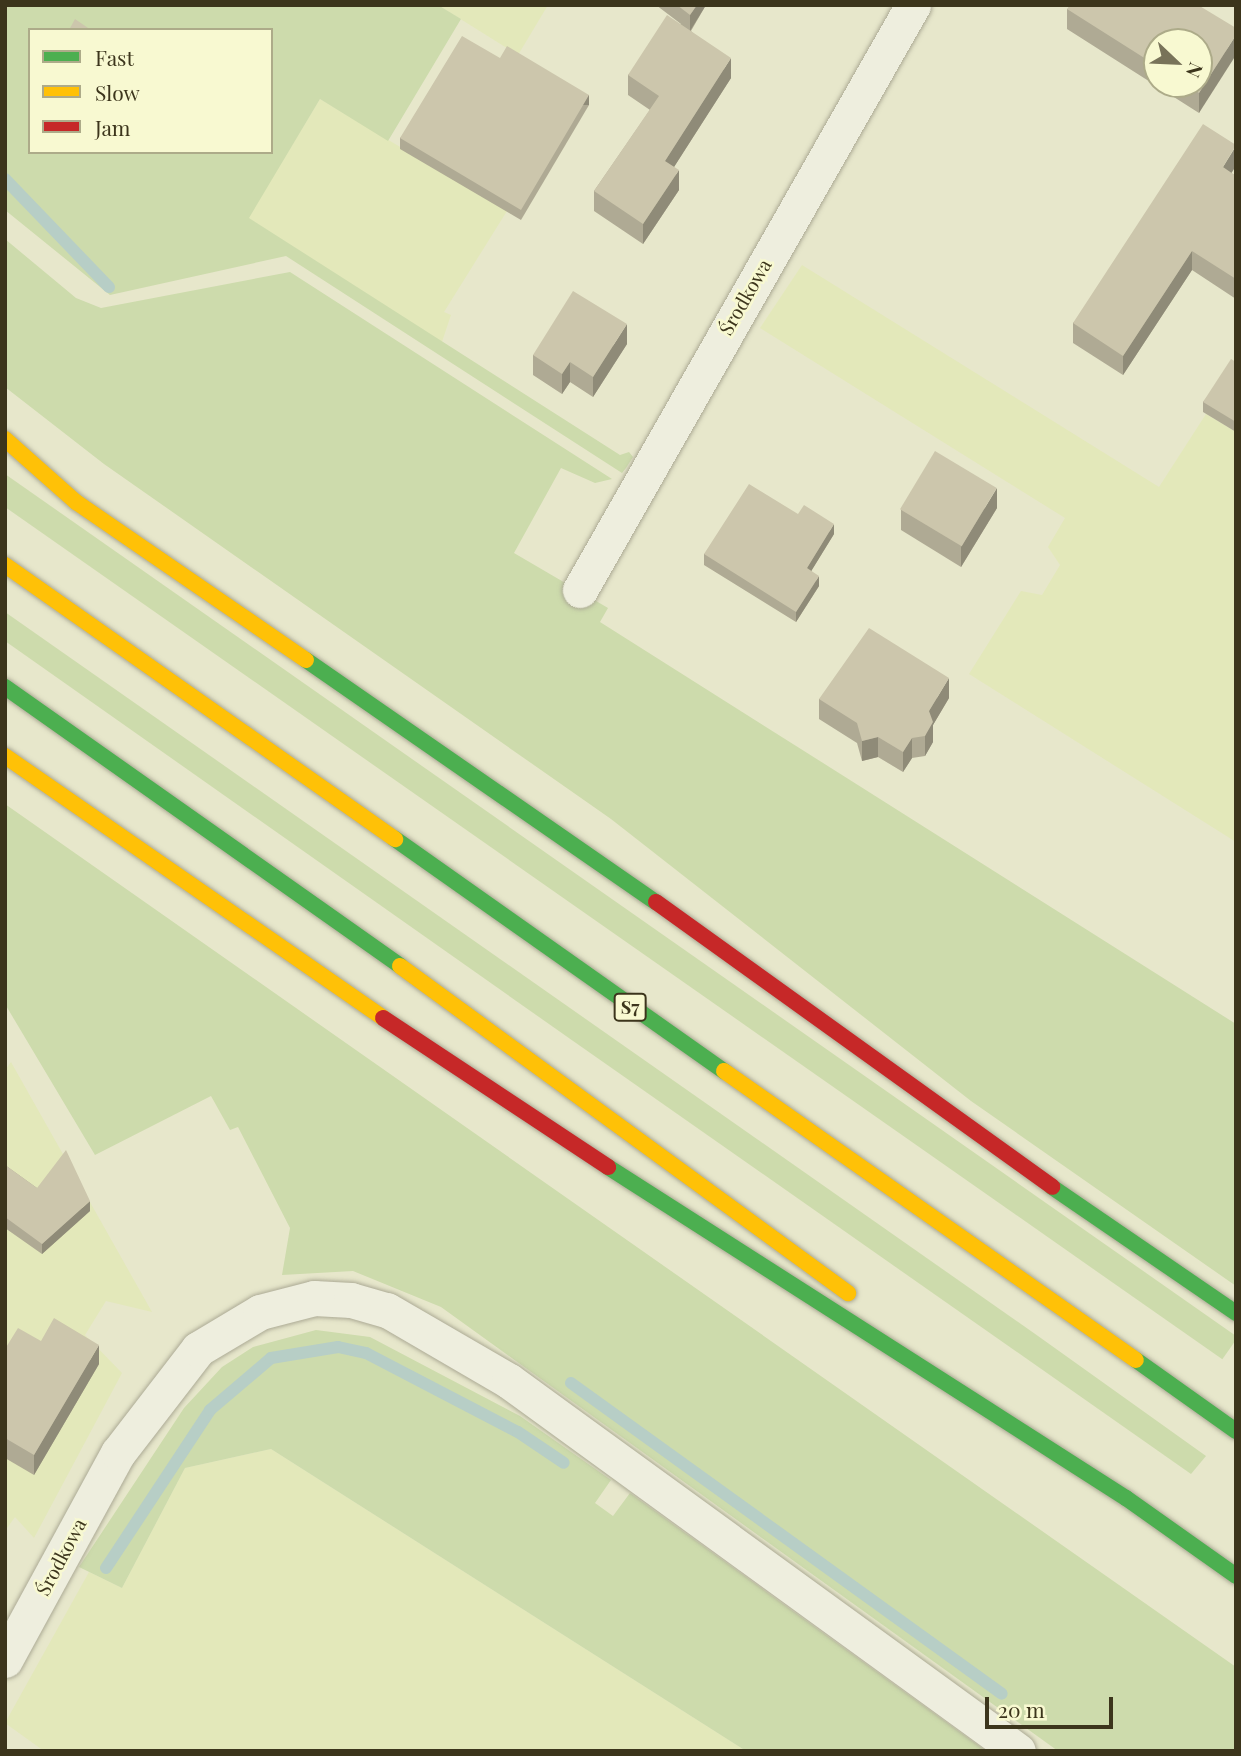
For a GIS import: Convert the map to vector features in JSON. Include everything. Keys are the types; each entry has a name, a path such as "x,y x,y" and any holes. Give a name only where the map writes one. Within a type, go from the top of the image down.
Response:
{"highway":[{"path":"5,439 76,502 621,876 901,1083 1236,1313"},
{"name":"S7","path":"5,565 1233,1429"},
{"path":"5,687 522,1052 869,1308"},
{"path":"5,756 491,1092 1126,1498"},
{"path":"891,1325 1236,1576"}],"street":[{"name":"Środkowa","path":"580,590 914,5"},
{"name":"Środkowa","path":"5,1660 118,1453 173,1376 231,1325 314,1298 387,1310 509,1381 1018,1751"}],"green space":[{"path":"5,5 438,5 461,19 388,141 320,99 249,218 620,455 629,452 633,457 622,473 286,256 110,295 5,210"},
{"path":"438,5 548,5 518,55"},
{"path":"320,99 507,211 444,312 451,315 442,342 248,218"},
{"path":"5,239 76,298 101,308 290,272 612,479 595,483 561,468 514,553 608,608 600,622 1236,1024 1236,1286 971,1101 611,819 104,464 5,387"},
{"path":"802,265 1159,487 1206,414 1236,432 1236,842 969,674 1021,591 1042,595 1060,565 1048,547 1065,518 760,328"},
{"path":"5,474 1236,1336 1222,1359 5,507"},
{"path":"5,612 1206,1456 1191,1474 566,1036 5,641"},
{"path":"5,804 1236,1667 1236,1751 1058,1751 441,1307 353,1271 282,1275 290,1228 238,1127 230,1130 211,1096 95,1155 5,1004"},
{"path":"11,1062 152,1312 106,1301 85,1335 122,1373 34,1538 15,1517 5,1531 5,1070"},
{"path":"316,1330 370,1337 520,1416 611,1480 595,1503 613,1516 630,1493 986,1751 746,1751 271,1449 185,1468 122,1588 79,1567 184,1408 222,1367 253,1347"},
{"path":"271,1449 746,1751 44,1751 5,1723 89,1572 122,1588 185,1468"}],"building":[{"path":"677,5 697,5 690,15"},
{"path":"1070,5 1198,5 1236,28 1236,35 1213,71 1213,28 1143,28 1143,57 1067,9"},
{"path":"667,15 731,58 665,161 679,170 643,224 594,191 659,96 628,75"},
{"path":"75,19 88,28 70,28"},
{"path":"462,36 500,58 507,46 589,95 521,210 400,138"},
{"path":"1203,124 1236,145 1223,167 1236,176 1236,279 1192,251 1123,356 1073,323"},
{"path":"573,291 627,324 593,377 570,362 562,374 533,355"},
{"path":"1231,359 1236,362 1236,422 1203,402"},
{"path":"935,451 997,488 962,546 900,509"},
{"path":"749,484 798,514 804,505 834,524 807,568 819,576 796,612 704,554"},
{"path":"869,628 949,678 929,711 933,722 925,736 912,738 903,752 878,737 862,741 857,723 819,699"},
{"path":"66,1150 90,1201 42,1244 5,1217 5,1165 37,1188"},
{"path":"54,1318 99,1345 34,1455 5,1438 5,1349 18,1328 41,1341"}],"waterway":[{"path":"5,179 109,287"},
{"path":"106,1568 210,1410 271,1358 338,1347 366,1353 518,1432 564,1463"},
{"path":"571,1383 1002,1694"}],"traffic: fast":[{"path":"306,660 656,902"},
{"path":"5,687 400,966"},
{"path":"395,839 724,1071"},
{"path":"608,1167 1126,1498 1236,1576"},
{"path":"1052,1187 1236,1313"},
{"path":"1136,1360 1236,1431"}],"traffic: slow":[{"path":"5,439 76,502 306,660"},
{"path":"5,565 395,839"},
{"path":"5,756 383,1018"},
{"path":"400,966 848,1293"},
{"path":"724,1071 1136,1360"}],"traffic: jam":[{"path":"656,902 1052,1187"},
{"path":"383,1018 608,1167"}]}
